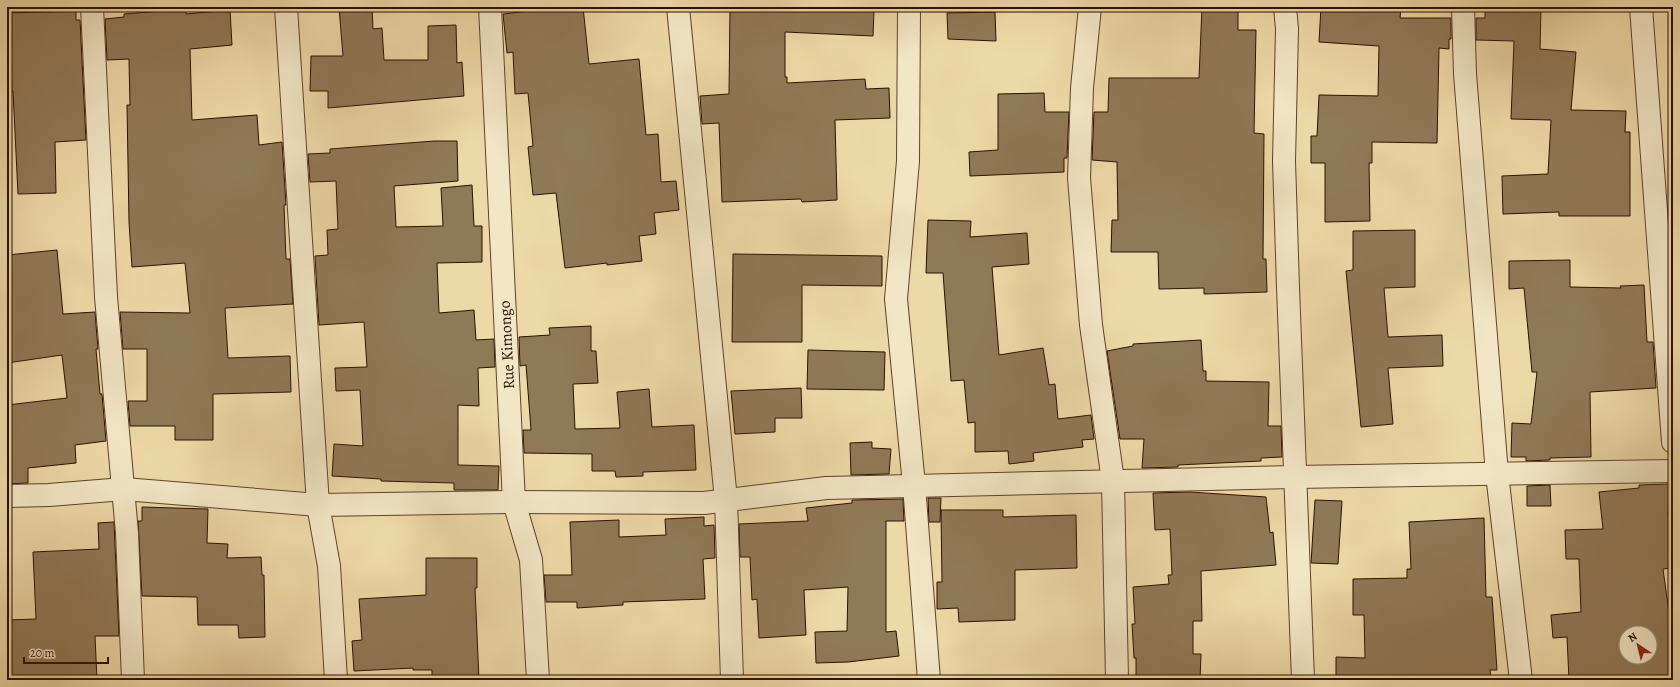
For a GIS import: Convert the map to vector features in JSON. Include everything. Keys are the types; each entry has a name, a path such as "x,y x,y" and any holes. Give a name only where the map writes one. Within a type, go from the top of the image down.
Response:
{"street":[{"path":"92,7 106,297 124,489 132,680"},
{"path":"286,7 318,505 329,566 336,680"},
{"name":"Rue Kimongo","path":"490,7 514,502 531,560 538,680"},
{"path":"678,7 726,500 732,680"},
{"path":"909,7 908,160 896,299 914,485 929,680"},
{"path":"1090,7 1082,88 1079,178 1091,325 1112,481 1117,680"},
{"path":"1285,7 1287,28 1284,161 1303,680"},
{"path":"1463,7 1465,74 1497,474 1521,680"},
{"path":"1641,7 1673,442"},
{"path":"7,496 49,495 124,489 318,505 514,502 704,503 826,488 914,485 1673,471"}],"building":[{"path":"339,7 372,7 373,29 382,28 384,60 428,60 428,26 456,25 457,63 462,62 464,96 328,108 328,91 310,91 311,56 343,56"},
{"path":"563,7 583,7 589,64 639,59 646,135 658,134 661,182 676,181 679,210 654,213 656,234 639,236 642,261 565,268 556,193 533,195 528,147 533,146 528,93 515,94 513,52 507,53 503,14"},
{"path":"730,7 874,10 873,36 785,32 785,77 787,77 787,83 865,79 866,89 889,88 890,118 835,120 837,200 802,202 801,199 722,202 719,123 702,124 700,96 729,94"},
{"path":"1202,7 1238,7 1238,30 1256,30 1254,133 1264,134 1263,259 1266,259 1267,292 1204,294 1204,288 1159,289 1158,252 1111,252 1112,220 1118,220 1117,162 1092,160 1094,112 1108,112 1109,78 1199,78"},
{"path":"1321,7 1401,7 1400,18 1451,18 1451,39 1449,39 1449,49 1439,48 1437,143 1372,142 1372,163 1369,163 1370,221 1325,222 1325,163 1311,163 1311,136 1317,136 1319,95 1378,96 1379,46 1319,42"},
{"path":"1485,7 1541,7 1540,49 1576,52 1571,110 1626,111 1625,132 1630,132 1630,216 1559,216 1559,212 1503,214 1502,176 1548,174 1551,120 1511,119 1514,41 1476,40 1476,18 1485,18"},
{"path":"186,9 186,14 230,10 232,45 190,49 192,120 257,115 259,145 282,142 286,205 284,205 286,259 290,259 293,304 225,308 228,358 290,356 291,392 213,394 213,440 175,440 175,426 130,426 128,401 147,401 147,349 123,349 120,312 190,313 185,263 132,267 129,222 127,105 130,105 129,59 107,60 105,19 124,17 124,14"},
{"path":"76,11 76,20 80,20 86,140 55,142 56,193 18,194 13,91 7,91 7,13"},
{"path":"995,12 996,41 948,39 947,13"},
{"path":"1044,93 1045,112 1069,112 1067,158 1064,158 1064,172 970,176 969,152 998,150 998,94"},
{"path":"434,141 457,141 458,181 394,186 396,227 443,226 441,188 472,185 474,226 482,226 482,262 437,263 439,313 474,310 476,340 494,339 495,367 478,368 479,406 458,405 458,465 499,466 498,490 454,490 454,483 381,481 381,479 332,476 334,444 363,446 360,390 336,391 335,368 367,367 364,322 319,325 315,256 328,255 327,230 338,229 336,181 310,182 308,154 330,153 330,149"},
{"path":"928,220 971,221 970,237 1027,233 1029,264 992,267 999,355 1043,348 1049,385 1055,384 1058,419 1091,415 1094,439 1082,440 1083,447 1033,453 1034,461 1009,464 1008,451 975,452 975,422 968,423 964,380 951,381 943,273 926,273"},
{"path":"1415,230 1415,287 1384,288 1388,337 1442,335 1443,366 1388,368 1393,424 1361,427 1346,271 1353,270 1353,231"},
{"path":"57,250 63,314 95,312 98,349 96,349 106,441 75,445 76,463 28,468 28,483 7,484 7,405 67,398 62,355 7,363 7,255"},
{"path":"733,254 882,256 882,286 802,285 802,342 732,342"},
{"path":"1570,260 1570,287 1621,288 1620,286 1644,285 1647,342 1653,342 1656,388 1590,392 1591,457 1550,458 1550,460 1526,461 1526,457 1511,457 1512,423 1531,424 1537,372 1532,372 1524,288 1509,289 1509,261"},
{"path":"591,326 591,351 596,351 598,383 573,384 575,429 620,428 617,392 649,389 652,427 694,425 696,470 643,472 643,476 616,477 615,471 592,471 592,454 524,453 523,430 531,430 526,365 520,366 519,337 550,335 549,328"},
{"path":"1201,340 1203,371 1206,371 1206,381 1269,382 1268,426 1281,426 1282,457 1261,458 1261,461 1142,468 1144,439 1120,439 1107,351 1133,346 1133,344"},
{"path":"808,350 885,352 884,390 807,389"},
{"path":"801,388 802,418 775,418 775,432 735,434 731,391"},
{"path":"872,442 872,448 891,449 889,474 851,475 850,443"},
{"path":"1669,484 1670,511 1668,512 1671,568 1663,569 1669,613 1673,613 1673,680 1569,680 1567,637 1553,638 1551,615 1581,612 1579,559 1566,559 1565,530 1603,529 1599,492 1639,488 1639,485"},
{"path":"1550,485 1551,506 1527,506 1527,486"},
{"path":"1190,492 1266,497 1270,533 1273,532 1276,565 1201,571 1202,621 1193,621 1193,654 1201,654 1200,680 1136,680 1136,658 1134,658 1132,624 1135,624 1133,587 1169,584 1168,575 1172,575 1170,529 1155,530 1153,493"},
{"path":"928,498 941,498 940,522 929,522"},
{"path":"903,499 904,521 886,521 886,632 896,631 899,656 848,662 816,663 815,632 847,631 848,587 804,590 806,635 759,638 757,599 752,600 750,557 740,557 739,524 808,521 806,508 852,503 852,500"},
{"path":"1315,500 1342,501 1338,564 1311,563"},
{"path":"142,507 208,509 207,543 228,544 227,558 261,557 262,575 264,575 265,637 239,638 238,625 198,625 197,597 142,596 138,521 142,521"},
{"path":"941,510 1003,510 1003,517 1076,515 1077,568 1015,570 1015,620 959,622 958,608 937,609 937,582 942,582"},
{"path":"704,517 704,526 714,525 715,558 703,559 705,599 623,602 623,605 577,608 577,602 546,602 544,575 572,575 570,522 619,520 619,537 666,535 665,519"},
{"path":"1484,518 1486,597 1492,597 1497,670 1490,670 1491,680 1336,680 1336,657 1365,658 1364,615 1353,615 1353,579 1407,578 1407,569 1411,569 1409,522"},
{"path":"114,522 119,636 95,636 97,680 7,680 7,620 36,619 33,552 99,549 98,523"},
{"path":"426,558 477,558 477,588 475,588 479,680 432,680 432,670 413,670 413,668 354,671 352,641 362,640 359,599 426,595"}]}
